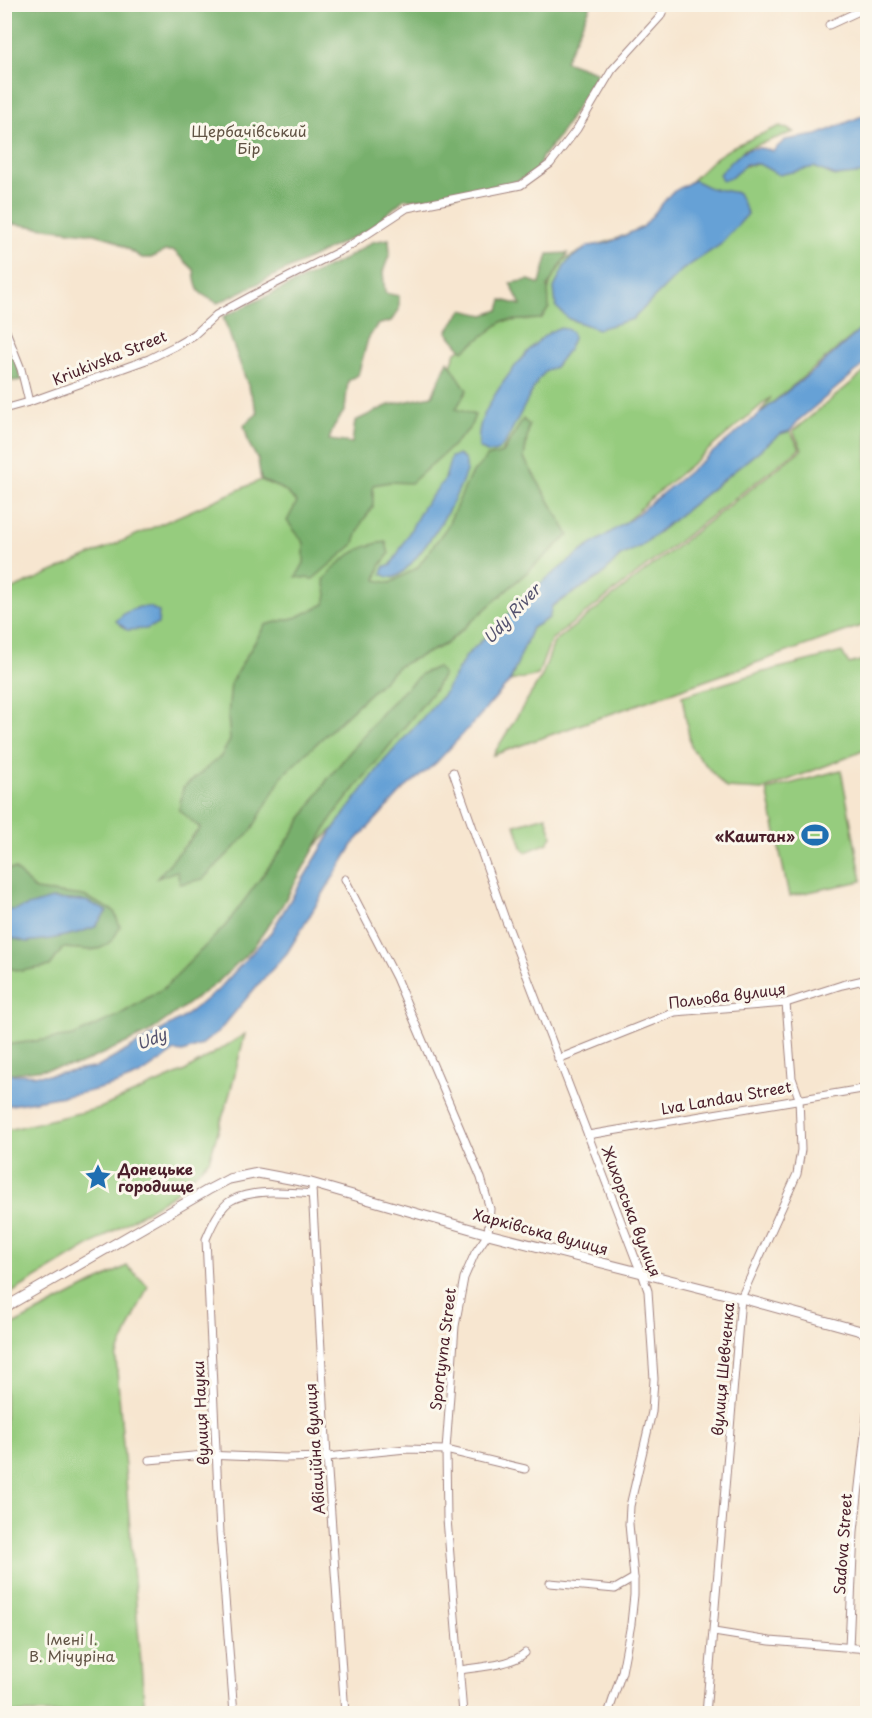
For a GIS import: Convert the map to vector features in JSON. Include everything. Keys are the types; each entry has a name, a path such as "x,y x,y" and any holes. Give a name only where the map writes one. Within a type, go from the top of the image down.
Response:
{"main road":[{"name":"Харківська вулиця","path":"4,1308 207,1190 230,1179 258,1173 311,1183 488,1234 741,1298 867,1333"}],"street":[{"name":"Kriukivska Street","path":"4,409 149,359 194,335 216,315 346,248 407,208 521,185 550,164 577,129 612,70 660,17 666,4"},
{"path":"828,25 867,8"},
{"path":"4,326 21,369 29,402"},
{"name":"Жихорська вулиця","path":"453,772 504,916 648,1291 654,1379 652,1412 630,1506 629,1524 634,1578 631,1624 622,1672 608,1713"},
{"path":"345,879 396,978 481,1178 490,1209 488,1234"},
{"name":"Польова вулиця","path":"558,1059 675,1012 786,1003 867,979"},
{"name":"вулиця Шевченка","path":"706,1713 741,1298 797,1174 801,1150 799,1098 792,1078 786,1003"},
{"name":"Lva Landau Street","path":"588,1135 867,1088"},
{"name":"Авіаційна вулиця","path":"311,1183 345,1713"},
{"name":"вулиця Науки","path":"234,1713 220,1533 206,1239 216,1218 230,1200 251,1194 280,1192 312,1194"},
{"name":"Sportyvna Street","path":"463,1713 447,1519 446,1450 455,1326 464,1278 475,1253 488,1234"},
{"name":"Sadova Street","path":"849,1647 855,1531 867,1407"},
{"path":"149,1460 204,1455 327,1457 406,1449 446,1450 525,1469"},
{"path":"550,1583 615,1589 634,1578"},
{"path":"714,1632 770,1641 867,1649"},
{"path":"460,1670 511,1661 520,1658 525,1653"}],"green space":[{"name":"Щербачівський Бір","path":"5,5 591,5 565,61 598,73 559,136 542,157 537,173 510,184 431,199 404,199 368,230 218,303 199,291 194,270 174,251 165,251 151,258 142,258 112,239 95,234 5,223"},
{"path":"780,126 794,132 745,149 720,174 759,164 805,169 814,167 835,176 867,172 867,324 760,413 771,397 625,523 572,560 437,702 334,828 164,997 55,1048 5,1053 4,593 261,480 284,490 297,502 304,543 451,374 451,365 456,352 503,321 541,319 551,281 564,260 587,248 643,227 715,158 734,146","holes":["523,420 529,425 524,458 501,453"]},
{"path":"389,239 390,253 383,272 385,293 399,296 399,310 391,321 377,325 368,339 358,375 348,381 345,410 334,426 329,440 352,443 355,421 389,405 432,396 448,361 467,390 456,409 475,415 470,428 411,483 390,482 373,485 373,507 362,522 353,545 313,579 296,577 304,563 304,543 287,521 297,502 284,490 261,480 258,460 249,444 244,425 258,413 223,317 345,259 372,242"},
{"path":"568,253 548,286 549,308 541,319 503,321 463,351 447,332 462,310 484,315 499,310 502,300 521,305 510,283 529,280 540,284 548,254"},
{"path":"4,334 18,360 21,380 5,382"},
{"path":"867,370 867,624 493,755 542,676 554,642 802,449 793,431"},
{"path":"523,419 529,425 524,458 569,535 446,644 399,666 283,775 251,831 203,879 180,884 177,871 157,878 200,828 179,810 183,788 221,756 230,740 228,717 231,682 265,625 297,617 325,604 327,594 324,580 344,559 367,546 386,542 389,554 380,566 376,580 390,583 417,568 447,527 470,476 487,457 503,453"},
{"path":"790,431 800,448 551,640 538,675 510,681 532,628 549,618 552,606 601,576 620,556 641,546 780,434"},
{"path":"842,652 849,664 867,659 867,749 762,790 726,788 691,748 682,696"},
{"path":"437,667 443,674 435,689 333,816 280,909 252,949 218,982 148,1033 78,1065 5,1074 5,1045 73,1036 119,1015 164,988 226,925 282,849 327,780 384,710 421,674"},
{"name":"«Каштан»","path":"841,770 862,881 789,896 767,790"},
{"path":"546,816 552,836 548,843 526,852 523,850 515,825"},
{"path":"4,869 15,869 35,890 84,896 114,911 120,927 115,936 103,947 89,950 63,948 50,966 21,971 5,967"},
{"name":"Донецьке городище","path":"245,1034 209,1160 174,1194 5,1297 5,1129 100,1108 185,1071"},
{"name":"Імені І. В. Мічуріна","path":"127,1266 148,1286 116,1358 145,1713 5,1713 5,1329"}],"water":[{"path":"867,114 866,173 835,176 814,167 779,175 759,164 746,164 732,177 722,181 719,174 748,149 763,148 773,151 785,140 817,135"},
{"path":"694,180 710,188 738,193 748,214 720,245 682,270 633,319 598,329 569,319 556,307 554,288 570,259 589,246 608,243 643,227 671,193"},
{"path":"867,324 867,362 799,420 790,431 780,434 641,546 620,556 601,576 552,606 549,618 532,628 510,681 436,763 404,789 354,843 287,953 220,1030 201,1045 183,1052 175,1051 140,1075 117,1084 87,1092 5,1106 5,1074 49,1075 98,1067 181,1019 218,990 271,932 334,828 384,761 444,694 466,656 537,586 586,548 631,519 816,369"},
{"path":"559,328 572,332 573,339 568,350 555,367 547,370 538,380 505,443 497,451 489,453 479,448 482,420 514,367 537,342"},
{"path":"458,455 465,461 466,471 457,494 439,527 412,563 398,576 393,578 382,574 384,566 390,566 397,555 423,507 445,479 451,457"},
{"path":"139,607 150,607 159,612 158,624 146,629 127,630 116,621 125,613"},
{"path":"52,899 86,901 107,911 95,927 78,933 26,942 5,936 5,910 14,910"}],"place":[{"name":"«Каштан»","path":"815,835"},
{"name":"Донецьке городище","path":"98,1177"}],"water label":[{"name":"Udy River","path":"511,613"},
{"name":"Udy","path":"151,1038"}]}
